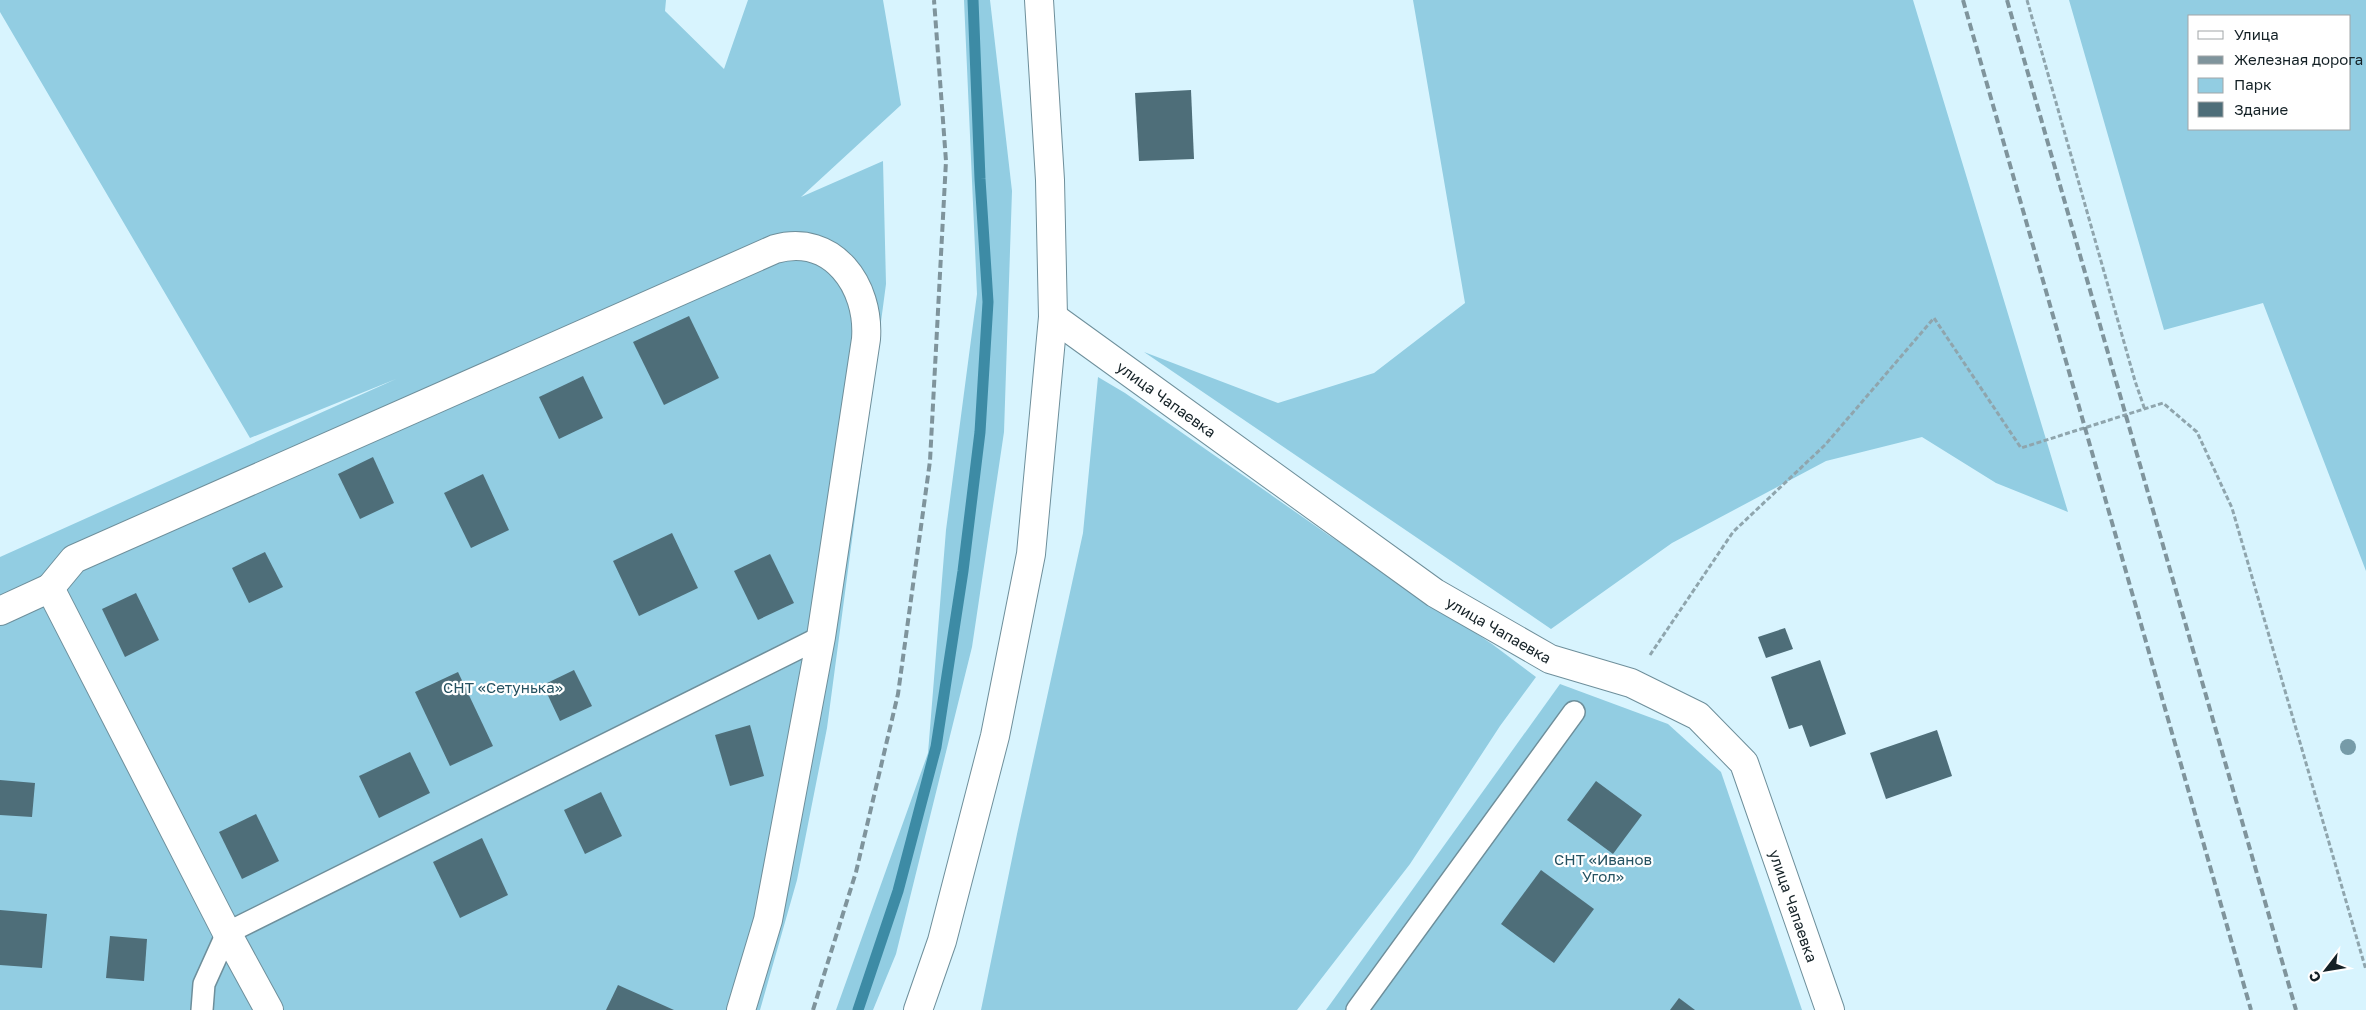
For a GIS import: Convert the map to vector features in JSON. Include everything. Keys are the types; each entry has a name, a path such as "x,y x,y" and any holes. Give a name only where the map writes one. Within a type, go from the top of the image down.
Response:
{"street":[{"path":"918,1010 942,941 994,736 1031,554 1053,317 1050,180 1039,0"},
{"path":"0,611 50,588 74,559 775,249 790,245 806,246 821,251 846,270 859,291 867,322 821,637 768,920 741,1010"},
{"name":"улица Чапаевка","path":"1053,317 1435,593 1550,659 1631,684 1698,716 1744,764 1830,1010"},
{"path":"50,588 227,933 269,1010"}],"lane":[{"path":"202,1010 204,984 227,933 821,637"},
{"path":"1357,1010 1574,712"}],"path":[{"path":"2027,0 2135,382 2146,410"},
{"path":"1631,684 1733,532 1825,445 1934,318 2021,448 2146,410 2163,403 2197,432 2232,508 2366,970"}],"green space":[{"name":"СНТ «Сетунька»","path":"0,0 666,0 665,11 724,69 748,0 883,0 901,105 801,197 883,161 886,284 827,728 797,880 760,1010 0,1010 0,557 396,379 250,438 0,12"},
{"path":"964,0 990,0 1012,191 1004,432 972,647 896,954 873,1010 836,1010 928,753 946,530 977,294"},
{"path":"1413,0 1913,0 2068,512 1996,483 1922,437 1826,461 1672,543 1551,629 1144,352 1278,403 1374,373 1465,303"},
{"path":"2069,0 2366,0 2366,571 2263,303 2164,330"},
{"path":"1098,377 1125,393 1327,534 1492,644 1536,677 1500,726 1410,864 1297,1010 981,1010 1017,834 1083,533"},
{"name":"СНТ «Иванов Угол»","path":"1560,684 1668,724 1721,772 1802,1010 1326,1010"}],"building":[{"path":"1191,90 1194,159 1139,161 1135,93"},
{"path":"689,316 719,378 664,405 633,342"},
{"path":"583,376 603,418 559,439 539,397"},
{"path":"373,457 394,503 360,519 338,474"},
{"path":"483,474 509,530 471,548 444,493"},
{"path":"672,533 698,588 639,616 613,561"},
{"path":"265,552 283,587 249,603 232,568"},
{"path":"770,554 794,603 758,620 734,571"},
{"path":"136,593 159,640 125,657 102,609"},
{"path":"1785,628 1793,649 1766,658 1758,637"},
{"path":"1820,660 1846,734 1810,747 1802,725 1789,729 1771,677"},
{"path":"574,670 592,706 560,721 543,685"},
{"path":"458,672 493,746 450,766 415,692"},
{"path":"750,725 764,776 730,786 715,735"},
{"path":"1937,730 1952,776 1886,799 1870,753"},
{"path":"410,752 430,793 379,818 359,776"},
{"path":"0,780 35,783 32,817 0,815"},
{"path":"1596,781 1642,815 1613,854 1567,820"},
{"path":"601,792 622,836 585,854 564,810"},
{"path":"256,814 279,861 242,879 219,832"},
{"path":"482,838 508,895 460,918 433,862"},
{"path":"1541,870 1594,909 1554,963 1501,924"},
{"path":"0,910 47,914 42,968 0,965"},
{"path":"110,936 147,939 144,981 106,978"},
{"path":"618,985 674,1010 606,1010"},
{"path":"1679,998 1695,1010 1670,1010"}],"waterway":[{"path":"858,1010 898,891 936,747 963,571 980,432 988,302 980,179 973,0"}],"railway":[{"path":"813,1010 856,872 898,694 930,461 946,161 934,0"},
{"path":"1963,0 2251,1010"},
{"path":"2007,0 2296,1010"}]}
